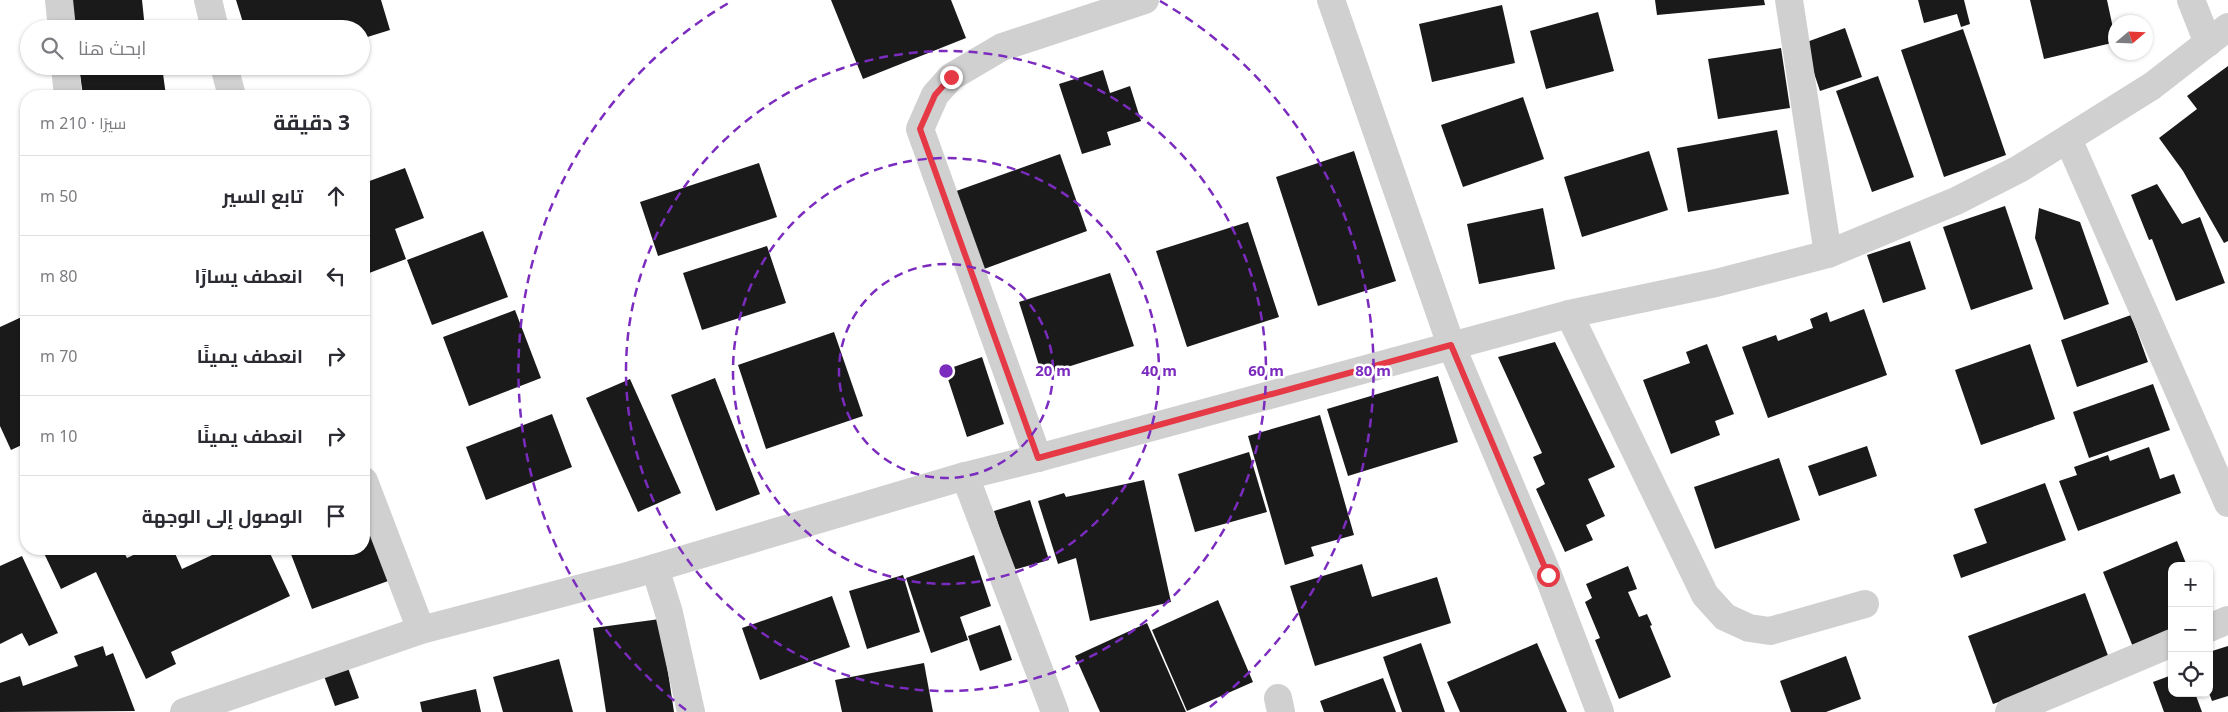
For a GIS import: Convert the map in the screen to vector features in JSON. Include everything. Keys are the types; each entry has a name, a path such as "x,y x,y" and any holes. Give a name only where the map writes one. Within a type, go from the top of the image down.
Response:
{"street":[{"path":"59,0 61,20"},
{"path":"208,0 213,20"},
{"path":"1038,458 920,129 935,95 951,77 1002,47 1145,0"},
{"path":"1331,0 1451,345 1548,575 1600,712"},
{"path":"1789,0 1828,254"},
{"path":"184,712 248,701 421,630 656,568 965,476 1038,458 1569,314 1716,282 1828,254 1956,201 2019,170 2152,86 2218,35 2191,0"},
{"path":"66,75 67,90"},
{"path":"226,75 230,90"},
{"path":"2068,139 2228,503"},
{"path":"1569,314 1705,595 1725,617 1749,628 1770,631 1864,604"},
{"path":"965,476 1055,712"},
{"path":"370,498 421,630"},
{"path":"656,568 669,614 690,712"},
{"path":"2213,626 2228,620"},
{"path":"2009,712 2168,645"}],"building":[{"path":"71,0 142,0 144,20 74,20"},
{"path":"236,0 381,0 390,30 370,36 370,20 242,20"},
{"path":"831,0 951,0 966,38 863,79"},
{"path":"1655,0 1764,0 1765,5 1657,15"},
{"path":"1918,0 1964,0 1970,24 1961,27 1957,14 1924,23"},
{"path":"2030,0 2107,0 2110,15 2108,15 2108,44 2044,59"},
{"path":"1502,5 1515,63 1432,82 1419,24"},
{"path":"1598,12 1614,71 1546,89 1530,31"},
{"path":"1845,28 1862,77 1820,91 1804,43"},
{"path":"1963,29 2006,155 1944,177 1901,50"},
{"path":"1781,48 1790,108 1718,119 1708,59"},
{"path":"2228,66 2228,241 2224,243 2183,171 2159,138 2197,109 2187,96"},
{"path":"1103,70 1110,93 1130,86 1141,121 1107,132 1111,145 1082,154 1059,84"},
{"path":"80,75 163,75 165,90 82,90"},
{"path":"1878,76 1914,177 1872,192 1836,91"},
{"path":"1523,97 1544,159 1463,187 1441,125"},
{"path":"1777,130 1789,194 1688,212 1677,148"},
{"path":"1354,151 1396,281 1318,306 1276,177"},
{"path":"1649,151 1668,210 1582,237 1564,177"},
{"path":"1060,154 1087,231 976,272 948,194"},
{"path":"759,163 777,217 658,256 640,202"},
{"path":"405,168 424,218 395,229 406,259 370,273 370,181"},
{"path":"2157,184 2182,224 2200,217 2225,283 2176,301 2152,239 2149,240 2131,195"},
{"path":"2005,206 2033,289 1971,310 1943,227"},
{"path":"1543,208 1555,269 1479,284 1467,224"},
{"path":"2039,208 2080,222 2109,304 2064,320 2035,238"},
{"path":"1248,222 1279,317 1187,347 1156,251"},
{"path":"483,231 508,297 432,325 407,260"},
{"path":"1910,241 1926,289 1883,303 1867,255"},
{"path":"767,246 786,303 702,330 683,273"},
{"path":"1110,273 1134,346 1042,375 1019,302"},
{"path":"1864,309 1887,375 1768,418 1742,347 1776,335 1778,341 1813,328 1810,319 1827,312 1830,322"},
{"path":"515,310 541,378 469,406 443,337"},
{"path":"2131,315 2148,362 2077,387 2061,340"},
{"path":"20,318 20,446 11,450 0,426 0,327"},
{"path":"834,332 863,416 766,449 738,365"},
{"path":"1555,342 1615,467 1588,479 1605,516 1586,525 1593,540 1565,552 1536,489 1545,484 1533,457 1542,453 1498,357"},
{"path":"1707,344 1734,414 1715,421 1720,435 1671,454 1643,380 1690,363 1686,352"},
{"path":"2030,344 2055,419 1981,445 1955,370"},
{"path":"982,357 1004,424 967,437 945,370"},
{"path":"1438,376 1458,442 1348,476 1327,409"},
{"path":"715,378 760,494 716,511 671,395"},
{"path":"630,379 681,493 638,512 586,398"},
{"path":"2153,384 2170,430 2089,458 2073,412"},
{"path":"552,414 572,467 486,500 466,447"},
{"path":"1320,415 1354,535 1311,547 1314,556 1285,565 1248,436"},
{"path":"1867,446 1877,476 1819,496 1808,466"},
{"path":"2149,447 2160,479 2174,474 2181,493 2078,531 2059,481 2077,475 2074,467 2108,455 2110,461"},
{"path":"1249,452 1267,512 1195,532 1178,474"},
{"path":"1779,458 1800,520 1715,549 1694,487"},
{"path":"1144,480 1171,602 1090,621 1076,558 1058,564 1038,501 1064,493 1066,497"},
{"path":"2045,483 2066,540 1961,578 1953,555 1987,543 1974,509"},
{"path":"1030,500 1049,560 1013,570 994,511"},
{"path":"370,532 388,581 312,609 291,555 370,555"},
{"path":"2177,541 2185,562 2168,562 2168,639 2135,652 2103,572"},
{"path":"45,555 125,555 127,558 133,555 176,555 182,569 212,555 271,555 290,596 171,652 176,664 146,679 96,572 61,589"},
{"path":"974,555 991,606 960,617 968,640 931,653 906,578"},
{"path":"22,556 58,633 29,646 22,633 0,644 0,566"},
{"path":"1362,564 1372,597 1437,577 1451,623 1315,666 1290,586"},
{"path":"1628,566 1637,589 1628,592 1639,617 1647,614 1671,677 1619,699 1595,640 1600,638 1585,602 1592,598 1586,584"},
{"path":"903,575 920,632 867,649 849,591"},
{"path":"2085,593 2110,661 1993,704 1968,636"},
{"path":"832,596 850,647 760,680 742,628"},
{"path":"1218,600 1253,682 1187,711 1152,630"},
{"path":"660,619 674,712 606,712 593,628"},
{"path":"1147,623 1186,712 1100,712 1075,656"},
{"path":"1000,625 1012,660 980,671 968,636"},
{"path":"1421,643 1445,712 1402,712 1383,657"},
{"path":"1537,643 1567,712 1460,712 1447,682"},
{"path":"103,646 106,656 113,653 135,711 0,712 0,683 20,676 23,686 78,666 74,656"},
{"path":"2228,646 2228,696 2212,701 2210,697 2213,697 2213,651"},
{"path":"1846,656 1861,699 1826,712 1791,712 1780,681"},
{"path":"559,659 573,712 503,712 493,677"},
{"path":"924,663 933,712 842,712 835,680"},
{"path":"348,668 359,698 335,706 324,676"},
{"path":"2168,676 2168,697 2196,697 2202,712 2164,712 2153,682"},
{"path":"1383,678 1396,712 1324,712 1320,701"},
{"path":"476,689 481,712 422,712 420,702"}],"route":[{"path":"951,77 935,95 920,129 1038,458 1451,345 1548,575"}]}
